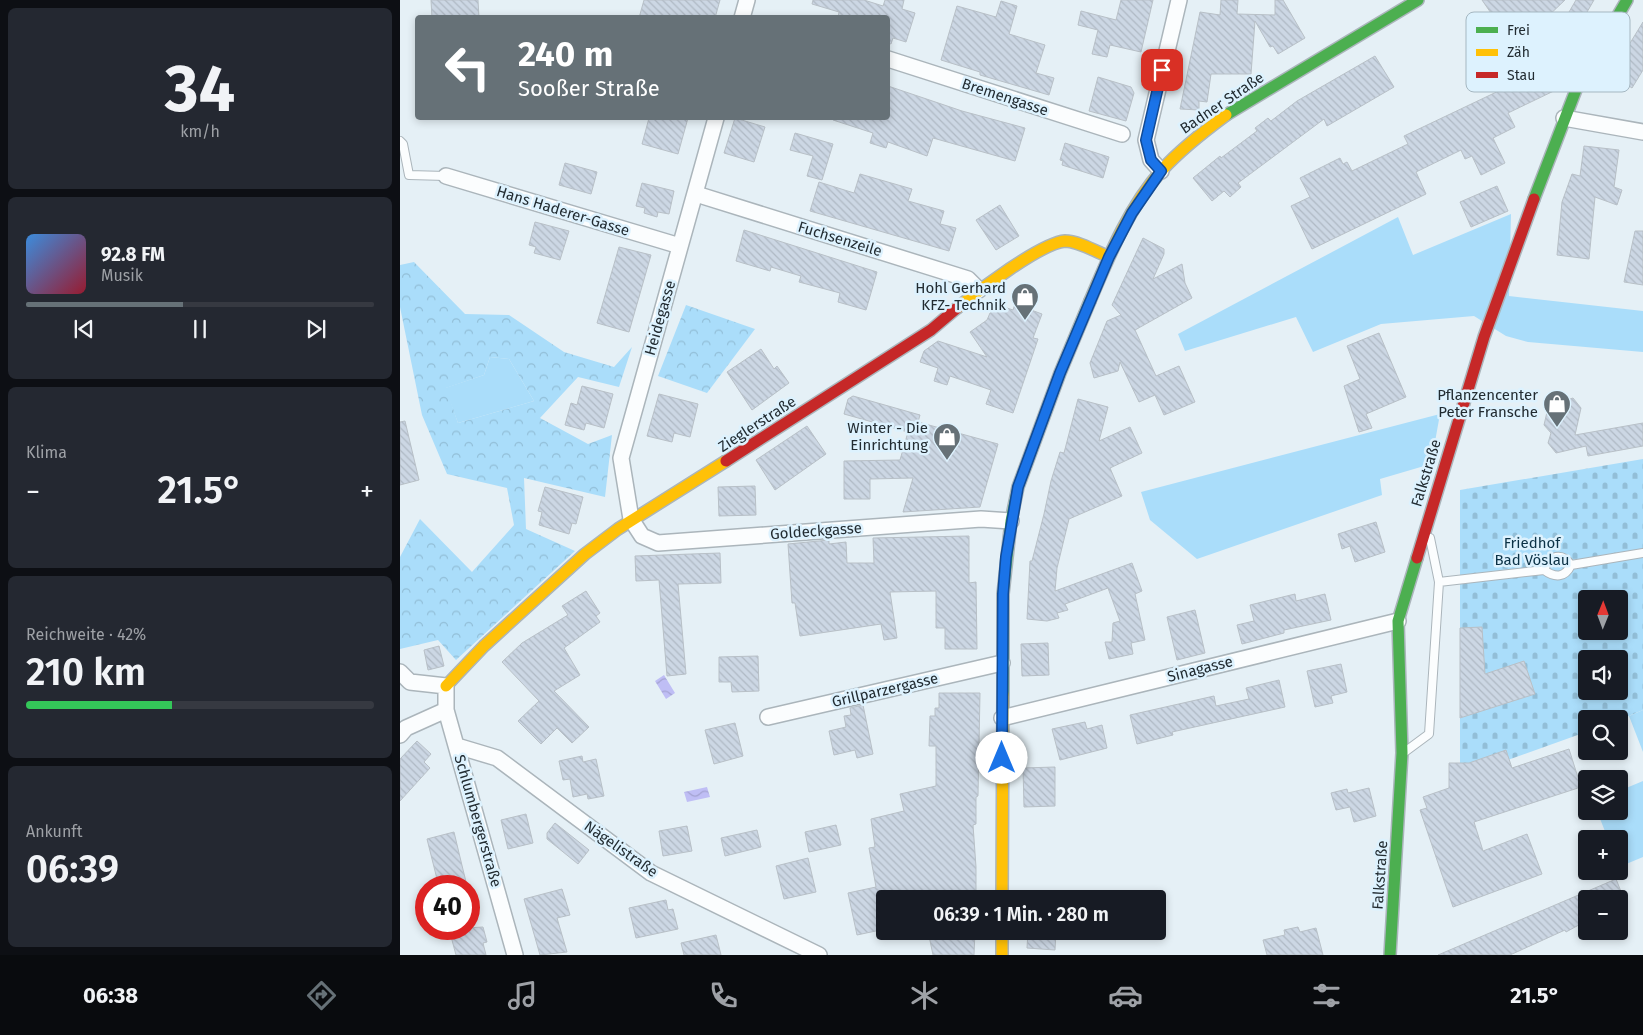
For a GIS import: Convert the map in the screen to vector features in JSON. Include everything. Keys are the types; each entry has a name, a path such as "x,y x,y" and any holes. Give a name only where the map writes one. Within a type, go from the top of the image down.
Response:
{"street":[{"path":"1161,171 1151,160 1146,140 1179,0"},
{"name":"Badner Straße","path":"1002,890 1002,663 1004,584 1011,521 1018,487 1029,454 1060,373 1109,257 1132,213 1161,171 1191,141 1234,110 1418,0"},
{"name":"Falkstraße","path":"1620,12 1627,0"},
{"name":"Bremengasse","path":"890,60 1122,134"},
{"name":"Falkstraße","path":"1390,955 1402,753 1398,621 1484,337 1575,92"},
{"path":"1564,118 1643,132"},
{"name":"Heidegasse","path":"631,519 621,458 715,120"},
{"name":"Hans Haderer-Gasse","path":"446,176 680,246"},
{"name":"Fuchsenzeile","path":"696,194 968,279 979,290"},
{"name":"Zieglerstraße","path":"446,686 466,661 558,577 631,519 652,508 931,330 979,290 1053,243 1068,241 1109,257"},
{"name":"Goldeckgasse","path":"631,519 642,536 658,543 981,519 1011,521"},
{"name":"Sinagasse","path":"1002,718 1398,621"},
{"name":"Grillparzergasse","path":"768,716 1002,663"},
{"path":"400,672 410,682 446,686"},
{"name":"Schlumbergerstraße","path":"446,686 446,710 515,955"},
{"path":"400,735 406,728 446,710"},
{"name":"Nägelistraße","path":"457,746 497,758 651,872 814,954"},
{"path":"1002,940 1002,955"}],"lane":[{"path":"400,141 403,144 409,175 446,176"},
{"path":"1402,753 1429,734 1439,582 1427,522"},
{"path":"1571,565 1643,553"},
{"path":"1544,570 1546,563 1552,558 1561,556 1567,559 1571,565"},
{"path":"1439,582 1544,570 1553,576 1561,576 1568,572 1571,565"}],"green space":[{"path":"1511,214 1509,296 1643,311 1643,352 1528,342 1506,336 1474,316 1381,324 1313,352 1296,317 1185,351 1178,334 1398,217 1413,255"},
{"path":"414,262 465,314 509,315 564,352 614,367 632,347 619,387 578,377 540,418 588,444 612,435 605,497 524,478 526,529 575,551 456,660 438,640 400,649 400,557 420,519 472,572 514,525 507,488 447,474 422,415 400,307 400,265","holes":["490,357 509,359 534,401 458,423 446,388 484,375"]},
{"path":"686,305 755,329 707,393 658,376"},
{"path":"490,357 509,359 534,401 458,423 445,388 484,375"},
{"path":"1440,414 1431,464 1380,479 1382,495 1197,559 1150,520 1141,492"},
{"name":"Friedhof Bad Vöslau","path":"1643,459 1643,710 1628,716 1628,710 1578,710 1578,735 1460,777 1460,490"},
{"path":"1643,710 1643,752 1629,716"},
{"path":"1643,781 1643,857 1628,863 1628,830 1604,830 1601,820 1628,820 1628,787"}],"water":[{"path":"664,675 675,693 666,699 655,681"},
{"path":"707,787 710,797 687,802 684,792"}],"building":[{"path":"431,0 478,0 479,15 432,15"},
{"path":"644,0 720,0 716,15 640,15"},
{"path":"813,0 864,0 883,6 885,0 904,0 902,9 915,13 906,42 893,38 891,44 890,15 838,15 839,12 812,4"},
{"path":"1121,0 1153,0 1141,52 1110,45 1107,57 1092,54 1098,30 1078,25 1081,11 1116,20"},
{"path":"1221,0 1238,0 1237,14 1275,15 1275,0 1283,0 1305,38 1278,54 1273,46 1270,47 1255,21 1251,74 1211,74 1207,102 1199,101 1199,110 1180,109 1200,12 1220,15"},
{"path":"1482,0 1565,0 1552,12 1490,12"},
{"path":"1576,0 1594,0 1587,12 1569,12"},
{"path":"1001,1 1017,6 1009,34 1045,45 1036,73 1054,78 1049,95 980,75 980,72 941,60 957,6 996,17"},
{"path":"1643,22 1643,70 1632,88 1630,87 1630,43"},
{"path":"1375,56 1394,87 1327,126 1324,119 1238,183 1241,187 1230,197 1224,191 1212,201 1193,178 1220,156 1221,158 1257,131 1255,128 1268,118 1271,121 1297,101"},
{"path":"1098,77 1131,87 1134,93 1126,121 1089,111"},
{"path":"890,87 962,111 1025,128 1015,161 933,138 927,156 888,142 886,148 870,143 873,133 833,120 890,120"},
{"path":"1496,92 1552,92 1508,113 1515,127 1493,138 1505,163 1481,175 1472,156 1465,159 1461,150 1416,172 1426,194 1312,249 1291,206 1310,197 1300,178 1340,158 1343,164 1347,162 1352,171 1408,144 1404,136"},
{"path":"648,120 687,120 678,154 642,144"},
{"path":"734,120 742,120 765,127 754,162 724,153"},
{"path":"795,133 833,144 822,180 807,176 813,156 790,150"},
{"path":"1065,143 1109,157 1103,178 1062,165 1063,161 1060,160"},
{"path":"1584,146 1619,150 1614,187 1622,190 1617,205 1595,197 1589,259 1557,255 1562,202 1572,174 1580,176"},
{"path":"565,163 597,172 591,194 559,185"},
{"path":"860,174 912,189 908,201 944,211 940,224 956,228 949,251 810,211 819,182 854,193"},
{"path":"642,183 674,191 669,214 658,212 657,217 644,213 645,208 636,206"},
{"path":"1497,186 1508,211 1471,227 1460,202"},
{"path":"1000,205 1019,236 996,250 976,220"},
{"path":"535,222 569,231 560,260 534,253 536,247 529,245"},
{"path":"744,230 877,272 866,310 838,302 840,293 799,282 801,276 771,267 770,271 736,261"},
{"path":"1635,231 1643,231 1643,285 1624,282"},
{"path":"1143,238 1164,249 1164,254 1153,279 1182,264 1185,283 1192,298 1135,330 1156,376 1179,366 1195,402 1164,415 1155,395 1139,402 1120,362 1118,371 1094,378 1090,363 1107,321 1121,315 1112,305"},
{"path":"619,247 651,255 629,332 597,323"},
{"path":"1015,304 1042,314 1033,338 1038,339 1013,413 986,404 991,390 950,376 947,385 934,381 938,368 920,362 924,351 938,341 987,357 970,332 987,320 990,313 1001,306 1013,310"},
{"path":"1379,333 1406,397 1366,414 1372,428 1359,432 1344,386 1360,379 1347,346"},
{"path":"761,349 774,369 777,366 789,383 752,410 727,372"},
{"path":"582,386 613,394 604,428 586,423 584,430 565,425 571,403 577,405"},
{"path":"659,394 698,404 690,437 674,433 672,442 647,436"},
{"name":"Winter - Die Einrichtung","path":"853,396 920,415 918,422 998,444 980,507 903,512 913,478 870,479 870,499 844,499 844,461 900,460 908,432 844,414 848,399"},
{"path":"1573,398 1581,408 1575,435 1643,423 1643,446 1588,456 1586,446 1556,453 1548,443 1551,433 1544,425 1547,412 1558,410 1560,402"},
{"path":"1078,399 1108,407 1099,441 1130,427 1142,453 1110,468 1122,496 1069,519 1057,568 1055,591 1132,563 1142,591 1135,594 1145,640 1131,643 1133,654 1109,659 1105,642 1112,642 1113,623 1120,621 1108,588 1065,604 1068,610 1057,613 1059,618 1047,621 1027,619 1030,561 1032,561 1051,481 1060,452 1064,453"},
{"path":"405,421 419,480 400,485 400,422"},
{"path":"807,426 826,454 775,490 756,460"},
{"path":"755,486 756,515 719,516 718,487"},
{"path":"545,487 583,497 576,524 572,523 569,534 539,525 542,512 538,511"},
{"path":"1376,522 1385,552 1355,562 1350,546 1342,549 1338,534"},
{"path":"969,536 969,583 976,582 977,649 945,649 945,628 936,628 936,591 890,592 897,638 884,640 881,624 800,636 795,603 792,603 788,544 829,540 829,544 846,542 847,563 874,563 873,538"},
{"path":"720,553 721,583 678,584 686,674 667,676 659,580 636,581 635,556"},
{"path":"586,591 600,613 596,616 600,622 564,648 580,675 554,691 589,727 572,743 557,728 541,744 518,721 539,701 502,662 522,643 568,615 562,606"},
{"path":"1295,594 1296,601 1325,594 1331,620 1284,630 1284,633 1242,644 1237,625 1254,621 1250,605"},
{"path":"1195,610 1205,653 1177,660 1167,617"},
{"path":"1482,627 1485,674 1524,661 1535,694 1460,718 1460,628"},
{"path":"1048,643 1049,675 1022,676 1021,644"},
{"path":"439,646 444,666 428,670 424,650"},
{"path":"758,656 759,691 732,692 731,682 719,682 719,657"},
{"path":"1341,664 1347,692 1331,696 1333,703 1315,707 1307,671"},
{"path":"1279,680 1285,707 1172,732 1173,735 1137,744 1130,715 1214,696 1216,706 1249,699 1246,688"},
{"path":"939,693 980,693 978,796 976,797 976,824 973,825 976,890 876,890 876,931 857,935 848,893 876,887 869,848 875,847 871,819 904,811 900,794 936,786 936,746 929,746 930,716 935,716 935,708 939,708"},
{"path":"863,705 873,754 857,758 855,750 834,755 829,731 846,727 844,716 851,715 850,708"},
{"path":"1085,722 1087,729 1102,725 1107,748 1060,760 1052,729"},
{"path":"735,723 743,756 714,764 705,730"},
{"path":"417,741 431,754 424,762 430,768 400,801 400,759"},
{"path":"1569,749 1578,778 1578,788 1474,822 1483,851 1527,834 1542,874 1453,907 1420,810 1427,808 1423,797 1449,788 1449,763 1469,763 1506,750 1512,768"},
{"path":"582,756 583,762 596,759 604,796 588,799 587,794 573,797 570,779 563,780 559,761"},
{"path":"1055,767 1055,806 1024,807 1023,768"},
{"path":"1369,788 1376,816 1354,822 1350,807 1336,810 1331,793 1347,789 1348,793"},
{"path":"526,814 533,843 508,849 501,820"},
{"path":"555,823 589,850 578,864 547,839 547,833"},
{"path":"836,825 841,845 809,852 805,832"},
{"path":"687,826 692,851 663,856 659,831"},
{"path":"757,830 761,847 725,856 721,838"},
{"path":"454,832 464,875 436,875 427,839"},
{"path":"808,858 816,892 784,899 776,866"},
{"path":"1616,880 1620,890 1590,890"},
{"path":"562,889 570,915 557,918 567,952 540,955 524,899"},
{"path":"1578,895 1578,925 1566,932 1565,930 1510,955 1438,955"},
{"path":"666,900 668,910 673,909 678,929 636,938 629,908"},
{"path":"480,927 483,927 487,942 483,943 486,955 456,955 452,940 480,940"},
{"path":"1298,927 1300,932 1316,928 1323,955 1267,955 1263,940 1285,935 1284,930"},
{"path":"716,935 721,955 684,955 681,943"},
{"path":"930,940 975,940 974,955 933,955"},
{"path":"1027,940 1056,940 1055,950 1027,948"}],"traffic: fast":[{"path":"1226,115 1418,0"},
{"path":"1620,12 1627,0"},
{"path":"1534,199 1575,92"},
{"path":"1003,694 1003,594 1011,521 1018,487 1060,373 1090,301"},
{"path":"1390,955 1402,753 1398,621 1417,558"}],"traffic: slow":[{"path":"1090,301 1121,232 1150,184 1177,155 1226,115"},
{"path":"957,308 1010,269 1054,244 1070,241 1109,257"},
{"path":"446,686 484,646 585,554 618,529 726,461"},
{"path":"1002,890 1003,694"},
{"path":"1002,940 1002,955"}],"traffic: jam":[{"path":"1417,558 1484,337 1534,199"},
{"path":"726,461 931,330 957,308"}],"place":[{"name":"Hohl Gerhard KFZ- Technik","path":"1025,321"},
{"name":"Pflanzencenter Peter Fransche","path":"1557,428"},
{"name":"Winter - Die Einrichtung","path":"947,461"}],"route":[{"path":"1002,758 1003,594 1011,521 1018,487 1060,373 1109,257 1132,213 1161,171 1151,160 1146,140 1162,70"}]}
